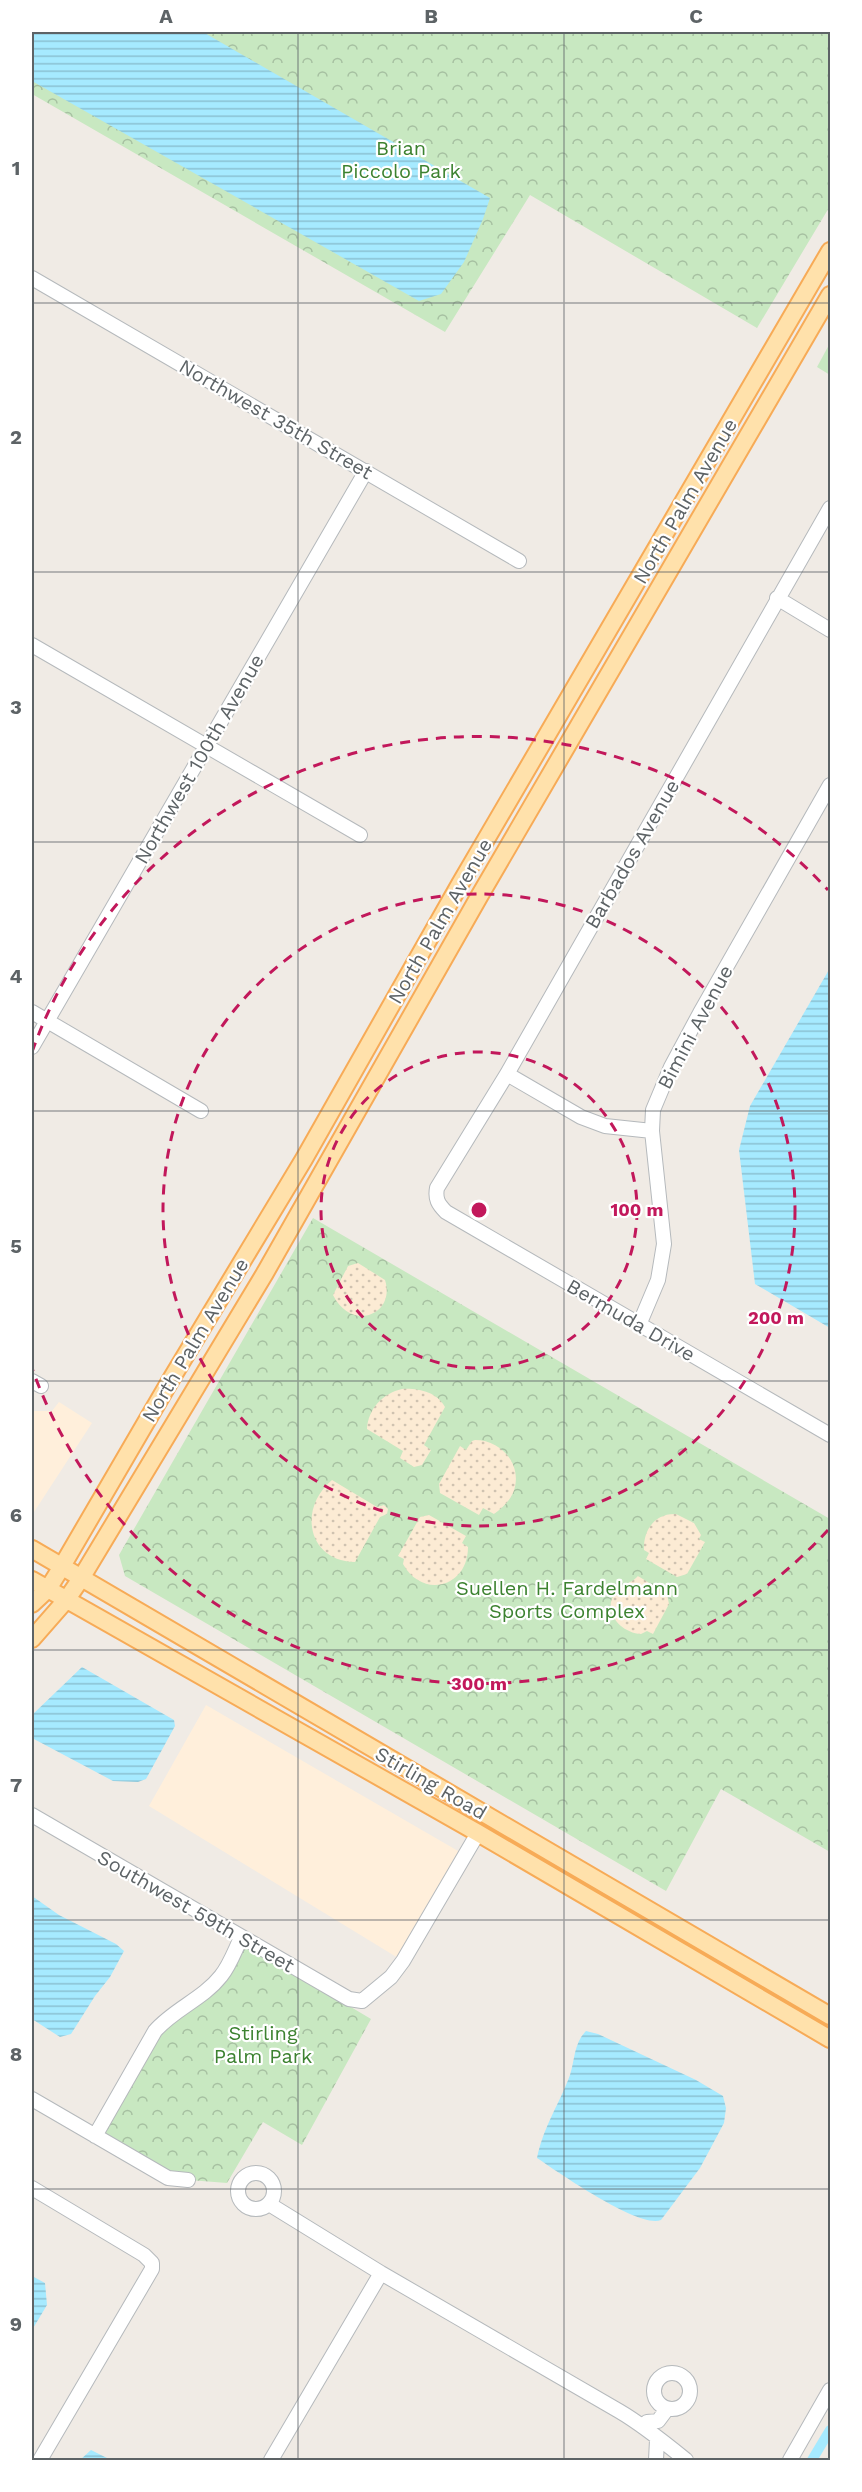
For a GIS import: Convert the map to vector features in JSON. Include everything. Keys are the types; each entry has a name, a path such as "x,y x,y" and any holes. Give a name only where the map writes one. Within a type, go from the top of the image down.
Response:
{"main road":[{"name":"North Palm Avenue","path":"32,1604 48,1589 62,1568 173,1376 304,1159 460,884 831,251"},
{"name":"North Palm Avenue","path":"32,1639 67,1599 80,1580 230,1332 422,995 831,295"},
{"path":"789,323 808,334"},
{"path":"404,984 422,995"},
{"name":"Stirling Road","path":"32,1549 80,1580 831,2016"},
{"name":"Stirling Road","path":"32,1580 478,1833 831,2039"}],"street":[{"name":"Northwest 35th Street","path":"32,278 519,561"},
{"name":"Northwest 100th Avenue","path":"32,1047 366,471"},
{"name":"Barbados Avenue","path":"436,1199 437,1188 507,1074 777,598 831,508"},
{"path":"777,598 831,630"},
{"path":"32,645 360,835"},
{"name":"Bimini Avenue","path":"639,1325 658,1280 664,1244 652,1131 653,1110 671,1066 831,785"},
{"path":"32,1012 201,1111"},
{"path":"507,1074 581,1117 605,1126 652,1131"},
{"name":"Bermuda Drive","path":"436,1199 446,1212 831,1435"},
{"name":"Southwest 59th Street","path":"32,1815 349,1999 362,2001 391,1977 403,1961 478,1833"},
{"path":"95,2136 155,2031 168,2016 210,1988 222,1975 242,1938"},
{"path":"32,2099 168,2178 189,2180"},
{"path":"32,2188 144,2255 152,2263 149,2277 40,2460"},
{"path":"269,2204 381,2273 645,2424 657,2440 667,2460"},
{"path":"271,2460 381,2273"},
{"path":"645,2424 646,2413 656,2399 655,2384 663,2375 675,2373 685,2379 690,2389 688,2400 679,2408 667,2409 656,2399"},
{"path":"789,2460 831,2390"},
{"path":"645,2424 658,2421 667,2409"},
{"path":"656,2460 657,2440"},
{"path":"657,2440 686,2460"}],"shaded area":[{"path":"59,1402 92,1423 34,1512 32,1511 32,1411 52,1411"},
{"path":"206,1705 465,1855 403,1961 149,1806"}],"green space":[{"name":"Brian Piccolo Park","path":"32,32 830,32 830,206 757,328 530,195 445,332 32,94"},
{"path":"830,343 830,375 817,367"},
{"name":"Suellen H. Fardelmann Sports Complex","path":"313,1218 830,1519 830,1852 721,1789 666,1891 125,1576 119,1555"},
{"name":"Stirling Palm Park","path":"240,1941 371,2019 302,2145 263,2122 227,2183 189,2180 95,2136 161,2024 210,1987"}],"sand":[{"path":"358,1263 385,1280 387,1292 378,1310 361,1316 341,1307 333,1295 348,1266"},
{"path":"402,1389 414,1389 432,1394 445,1407 424,1445 431,1450 422,1465 414,1467 400,1458 403,1451 367,1429 370,1415 378,1403 389,1394"},
{"path":"475,1440 494,1444 502,1450 513,1464 516,1473 513,1493 505,1505 494,1514 483,1508 479,1515 440,1493 439,1484 460,1446 466,1450"},
{"path":"332,1480 377,1507 384,1505 388,1509 387,1514 380,1517 355,1562 339,1559 326,1553 318,1543 313,1531 314,1504"},
{"path":"676,1514 694,1523 701,1535 699,1539 705,1542 687,1574 677,1577 646,1559 649,1553 644,1550 646,1536 652,1524 662,1516"},
{"path":"429,1515 466,1536 462,1543 468,1547 466,1561 461,1572 443,1584 432,1585 421,1582 411,1575 403,1564 404,1559 398,1556 420,1517"},
{"path":"638,1576 667,1594 669,1604 653,1634 647,1631 641,1634 633,1633 619,1625 611,1612 613,1597 618,1590"}],"water":[{"path":"32,32 203,32 490,198 464,262 441,294 419,301 32,81"},
{"path":"830,968 830,1328 755,1284 739,1150 750,1106"},
{"path":"82,1667 174,1720 175,1726 146,1779 138,1782 113,1781 32,1738 32,1715"},
{"path":"32,1896 59,1915 116,1944 124,1951 110,1977 71,2034 60,2037 32,2019"},
{"path":"586,2031 598,2034 696,2080 723,2096 726,2108 724,2123 700,2168 661,2220 635,2216 618,2208 537,2158 544,2135 570,2075 577,2046"},
{"path":"32,2276 45,2283 47,2305 32,2330"},
{"path":"91,2450 111,2460 80,2460"}],"waterway":[{"path":"812,2460 830,2430"}]}
